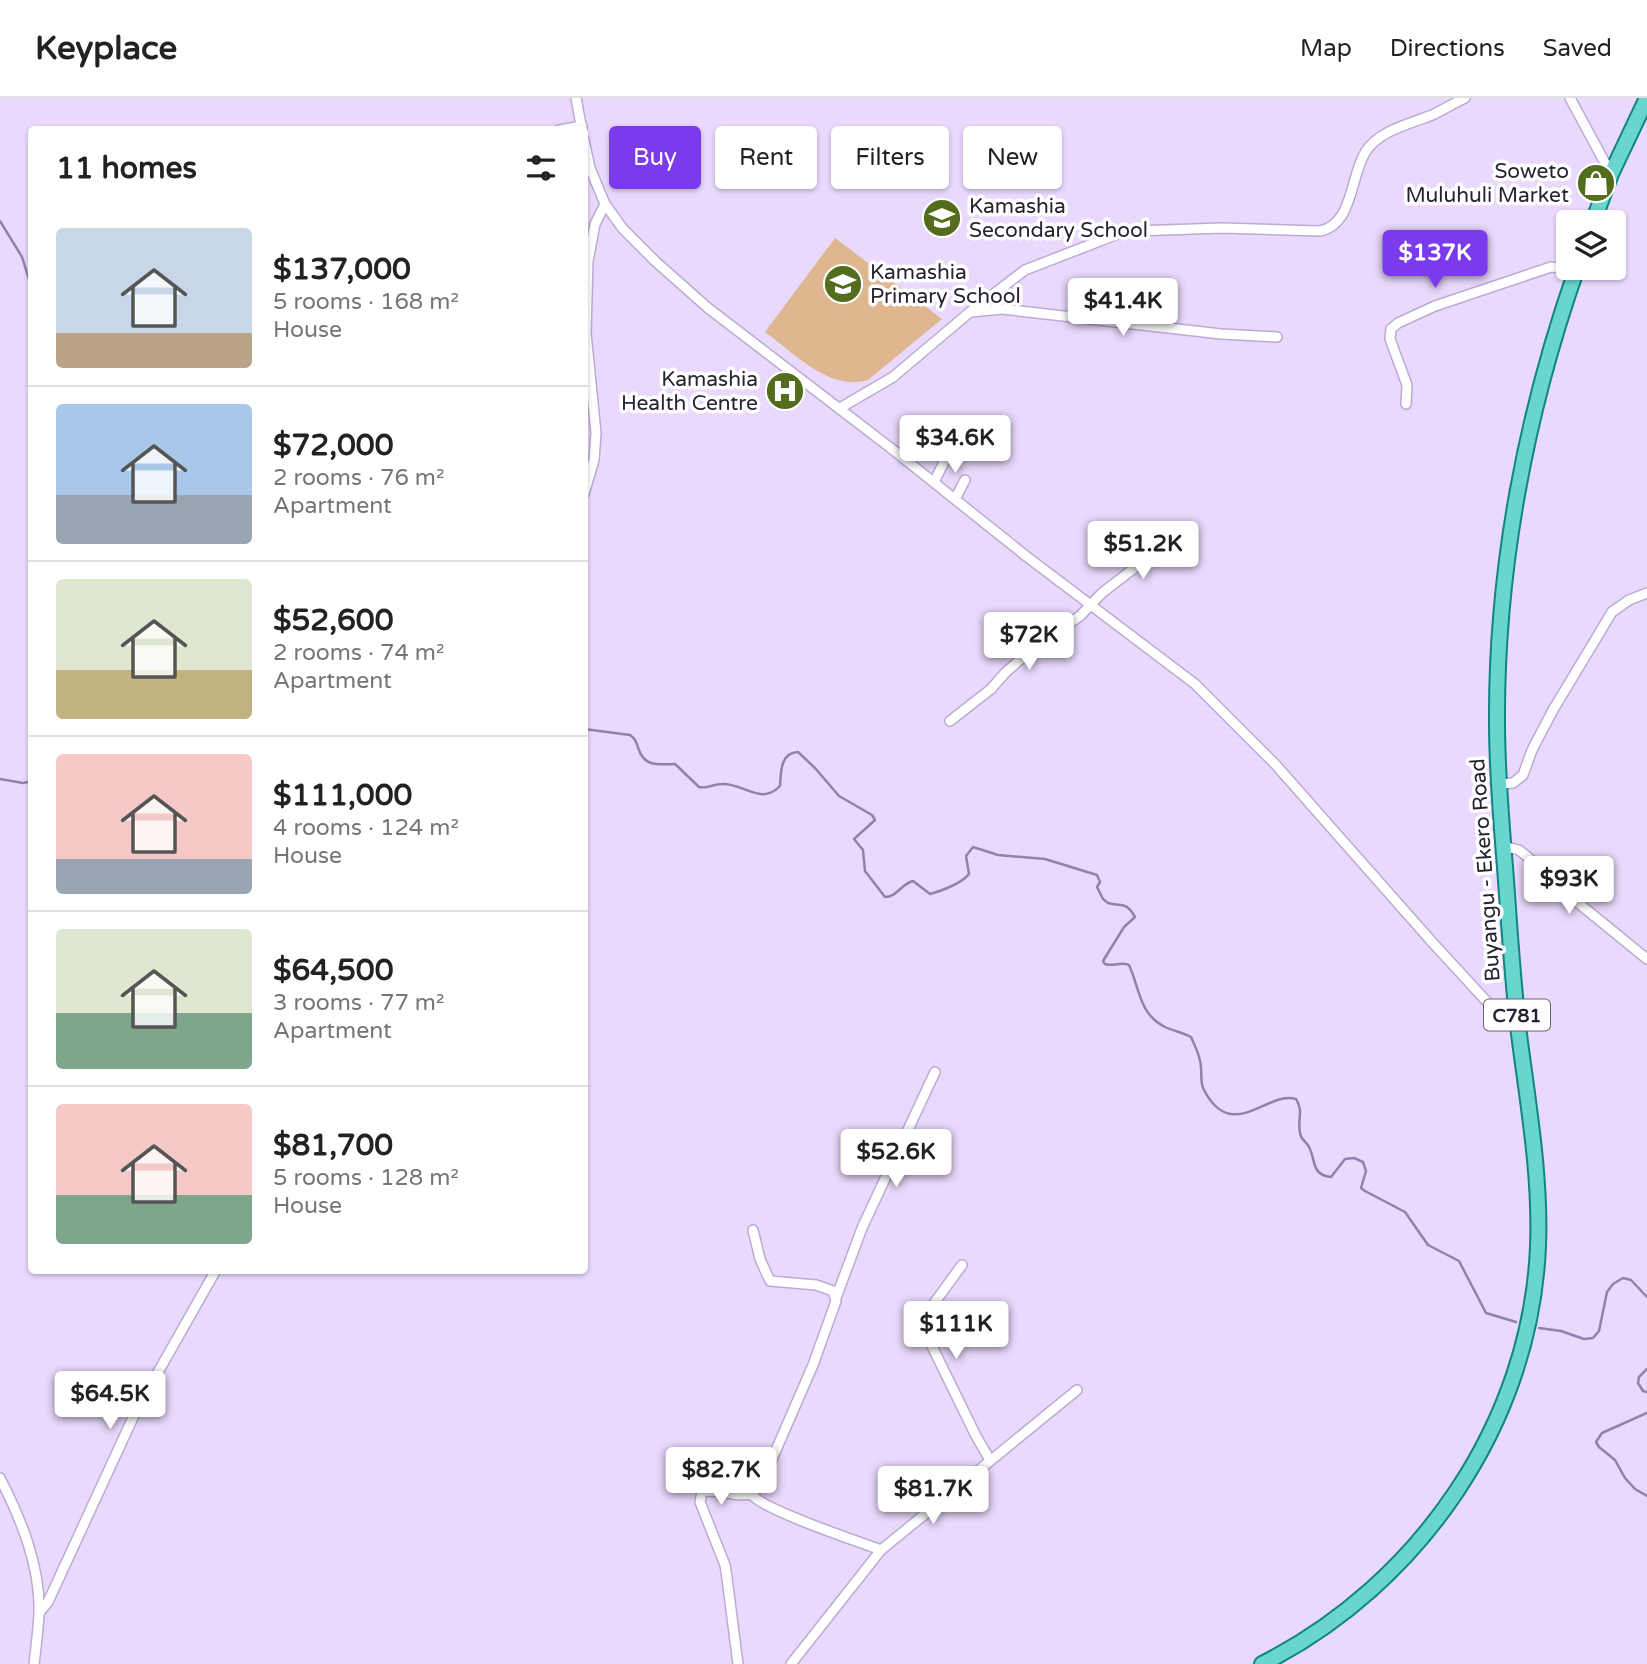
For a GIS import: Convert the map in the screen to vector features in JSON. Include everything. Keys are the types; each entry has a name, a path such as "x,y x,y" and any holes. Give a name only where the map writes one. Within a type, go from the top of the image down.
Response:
{"main road":[{"path":"1598,210 1611,174 1647,98"},
{"name":"Buyangu - Ekero Road","path":"1262,1664 1304,1640 1379,1583 1435,1523 1465,1480 1485,1443 1506,1396 1527,1328 1538,1247 1533,1142 1518,1021 1503,846 1497,720 1507,555 1541,384 1572,280"}],"street":[{"path":"576,98 582,126"},
{"path":"839,408 893,377 1025,270 1124,232 1222,228 1325,230 1333,226 1344,211 1365,152 1374,142 1465,98"},
{"path":"1570,98 1611,174"},
{"path":"588,155 605,204 634,240 680,284 1187,677 1275,764 1501,1017 1518,1021"},
{"path":"588,261 595,224 605,204"},
{"path":"1406,404 1406,385 1390,339 1391,329 1435,306 1556,267"},
{"path":"970,312 1002,309 1221,334 1277,337"},
{"path":"588,353 596,433 594,460 588,480"},
{"path":"934,482 947,456 956,449"},
{"path":"955,499 965,480"},
{"path":"950,721 991,689 1032,649 1066,627 1102,593 1131,572 1161,540 1177,533"},
{"path":"1499,784 1513,783 1523,775 1532,750 1553,710 1612,612 1629,600 1647,593"},
{"path":"1503,846 1512,847 1530,859 1566,893 1647,959"},
{"path":"738,1664 724,1565 699,1498 702,1492 708,1490 743,1496 757,1489 813,1365 862,1228 934,1072"},
{"path":"753,1230 760,1259 770,1281 824,1286 833,1291 836,1298"},
{"path":"962,1265 935,1301 924,1321 929,1340 990,1460"},
{"path":"39,1613 48,1602 136,1411 214,1274"},
{"path":"791,1664 881,1550 1077,1390"},
{"path":"0,1478 19,1518 36,1585 39,1613 34,1664"},
{"path":"751,1494 761,1503 778,1511 881,1550"}],"shaded area":[{"path":"835,238 942,319 868,380 840,381 826,376 800,360 765,332"}],"waterway":[{"path":"0,221 22,257 28,276"},
{"path":"588,730 630,735 645,760 654,764 675,764 699,787 730,785 759,794 773,792 780,786 781,769 785,760 792,753 798,752 839,796 872,815 875,820 854,839 863,850 865,871 885,897 893,895 913,881 930,894 957,883 969,874 966,856 973,847 998,855 1045,859 1097,875 1100,882 1097,887 1103,899 1108,903 1126,907 1135,917 1124,927 1103,961 1108,965 1129,965 1141,1000 1156,1022 1191,1037 1200,1060 1203,1087 1215,1106 1226,1113 1238,1114 1285,1098 1296,1099 1300,1108 1301,1135 1309,1147 1317,1170 1331,1177 1345,1159 1354,1158 1363,1162 1366,1171 1361,1188 1405,1212 1428,1245 1459,1261 1486,1313 1516,1322"},
{"path":"0,779 28,782"},
{"path":"1539,1328 1561,1331 1584,1339 1593,1338 1599,1331 1607,1292 1623,1278 1631,1280 1647,1297"},
{"path":"1647,1369 1639,1377 1638,1383 1643,1391 1647,1392"},
{"path":"1647,1413 1602,1433 1596,1442 1615,1460 1635,1489 1647,1496"}],"place":[{"name":"Soweto Muluhuli Market","path":"1596,183"},
{"name":"Kamashia Secondary School","path":"942,218"},
{"name":"Kamashia Primary School","path":"843,284"},
{"name":"Kamashia Health Centre","path":"785,391"}]}
